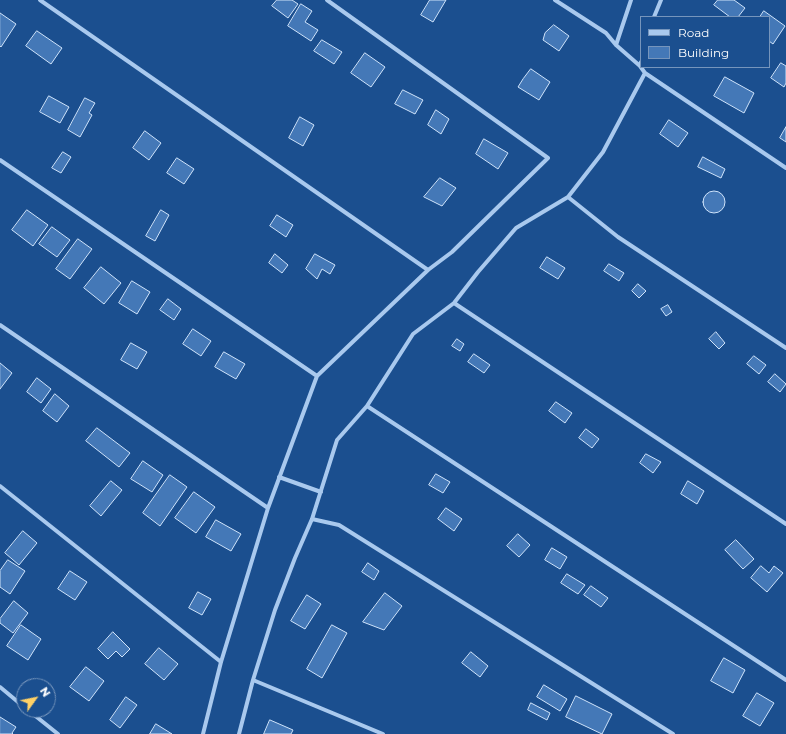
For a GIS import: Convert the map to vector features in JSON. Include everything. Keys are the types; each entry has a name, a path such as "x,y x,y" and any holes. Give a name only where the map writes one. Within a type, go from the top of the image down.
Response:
{"street":[{"path":"40,0 428,270"},
{"path":"203,734 221,662 268,508 317,376 428,270 452,252 548,158 327,0"},
{"path":"555,0 606,33 616,45 640,64"},
{"path":"616,45 631,0"},
{"path":"654,16 661,0"},
{"path":"642,68 645,73 786,168"},
{"path":"239,734 275,610 312,519 337,440 367,406 413,334 454,304 478,272 516,228 568,197 603,152 645,73"},
{"path":"0,160 317,376"},
{"path":"568,197 618,237 786,348"},
{"path":"454,304 786,524"},
{"path":"0,324 268,508"},
{"path":"367,406 786,680"},
{"path":"280,477 321,492"},
{"path":"0,486 221,662"},
{"path":"312,519 339,525 673,734"},
{"path":"254,680 383,734"},
{"path":"0,687 16,700"},
{"path":"38,718 58,734"}],"building":[{"path":"277,0 292,0 298,4 288,18 272,6"},
{"path":"430,0 446,0 433,22 421,15"},
{"path":"718,0 734,0 745,8 739,16 729,16 714,5"},
{"path":"301,4 312,11 305,22 318,30 311,41 288,26"},
{"path":"764,11 785,26 773,44 770,42 770,16 761,16"},
{"path":"0,13 16,24 1,47 0,46"},
{"path":"554,25 569,36 559,51 543,40 545,33"},
{"path":"37,31 62,48 51,64 26,46"},
{"path":"322,40 342,52 334,64 314,51"},
{"path":"365,53 385,67 371,87 351,73"},
{"path":"781,63 786,66 786,83 784,87 771,78"},
{"path":"531,69 550,82 539,100 518,87"},
{"path":"725,77 754,93 744,113 714,96"},
{"path":"403,90 423,100 415,114 395,104"},
{"path":"49,96 69,107 60,123 40,112"},
{"path":"85,98 95,103 89,113 92,115 80,137 68,130"},
{"path":"436,110 449,119 441,134 428,125"},
{"path":"300,117 314,125 303,146 289,138"},
{"path":"669,120 688,133 678,147 660,134"},
{"path":"786,127 786,142 780,138"},
{"path":"145,131 161,143 149,160 133,148"},
{"path":"484,139 508,153 498,169 476,154"},
{"path":"63,152 71,157 61,173 52,168"},
{"path":"703,157 725,169 721,178 698,167"},
{"path":"177,158 194,169 184,184 167,173"},
{"path":"440,178 456,188 442,206 424,197"},
{"path":"714,191 722,194 725,202 722,210 714,213 706,210 703,202 706,194"},
{"path":"27,210 48,225 33,246 12,230"},
{"path":"161,210 169,215 155,241 146,236"},
{"path":"277,215 293,225 286,237 270,226"},
{"path":"52,227 70,240 57,257 39,244"},
{"path":"78,239 92,249 70,279 56,269"},
{"path":"275,254 288,265 282,273 269,263"},
{"path":"315,254 335,265 330,274 322,269 317,279 306,269"},
{"path":"547,257 565,268 558,279 540,268"},
{"path":"609,264 624,273 619,281 604,271"},
{"path":"101,267 121,283 104,304 84,288"},
{"path":"132,281 150,292 137,314 119,303"},
{"path":"638,284 646,291 639,298 632,291"},
{"path":"168,299 181,309 174,320 160,310"},
{"path":"668,305 672,312 666,316 661,309"},
{"path":"193,329 211,341 201,356 183,344"},
{"path":"716,332 725,343 719,349 709,339"},
{"path":"457,339 464,344 460,351 452,346"},
{"path":"131,343 147,352 137,369 121,360"},
{"path":"224,352 245,364 236,379 215,367"},
{"path":"474,354 490,365 484,373 468,362"},
{"path":"754,356 766,365 759,374 747,364"},
{"path":"0,363 12,373 0,389"},
{"path":"775,374 786,384 780,392 768,382"},
{"path":"37,378 51,389 41,403 27,392"},
{"path":"55,394 69,406 57,422 43,411"},
{"path":"556,402 572,413 565,423 549,411"},
{"path":"97,428 130,453 119,467 86,441"},
{"path":"586,429 599,439 592,448 579,438"},
{"path":"646,454 661,462 653,473 640,463"},
{"path":"143,461 163,475 152,492 131,479"},
{"path":"436,474 450,482 443,493 429,485"},
{"path":"170,475 187,487 160,526 143,513"},
{"path":"111,481 122,490 101,516 90,506"},
{"path":"688,481 704,491 697,504 681,494"},
{"path":"194,492 215,507 196,533 175,518"},
{"path":"446,508 462,519 454,531 438,519"},
{"path":"216,520 241,534 231,551 206,537"},
{"path":"23,531 37,543 19,565 5,553"},
{"path":"518,534 530,545 519,557 507,546"},
{"path":"736,540 754,559 743,569 725,550"},
{"path":"552,548 567,557 560,569 545,560"},
{"path":"8,560 25,571 10,594 0,587 0,571"},
{"path":"368,563 379,571 374,580 362,572"},
{"path":"761,566 769,573 774,566 783,573 767,592 751,578"},
{"path":"70,571 87,582 75,600 58,589"},
{"path":"567,574 585,585 578,594 561,583"},
{"path":"591,586 608,598 601,607 584,595"},
{"path":"198,592 211,599 202,615 189,608"},
{"path":"385,593 402,606 384,630 363,622"},
{"path":"307,595 321,604 305,629 291,621"},
{"path":"14,601 28,613 13,633 0,623 0,619"},
{"path":"21,625 41,639 28,660 7,646"},
{"path":"332,625 347,633 322,678 307,669"},
{"path":"113,632 130,649 122,657 116,651 108,659 98,649"},
{"path":"159,648 178,664 164,680 145,664"},
{"path":"471,652 488,666 480,677 462,663"},
{"path":"724,658 745,670 733,693 711,681"},
{"path":"86,667 104,681 89,701 70,687"},
{"path":"544,685 567,699 560,711 537,697"},
{"path":"757,693 774,703 760,726 743,716"},
{"path":"576,696 612,714 602,734 566,717"},
{"path":"126,697 137,705 120,728 110,720"},
{"path":"531,703 550,713 547,720 528,710"},
{"path":"0,717 16,727 12,733 13,734 0,734"},
{"path":"270,720 293,730 291,734 264,734"},
{"path":"156,724 172,734 150,734"}]}
